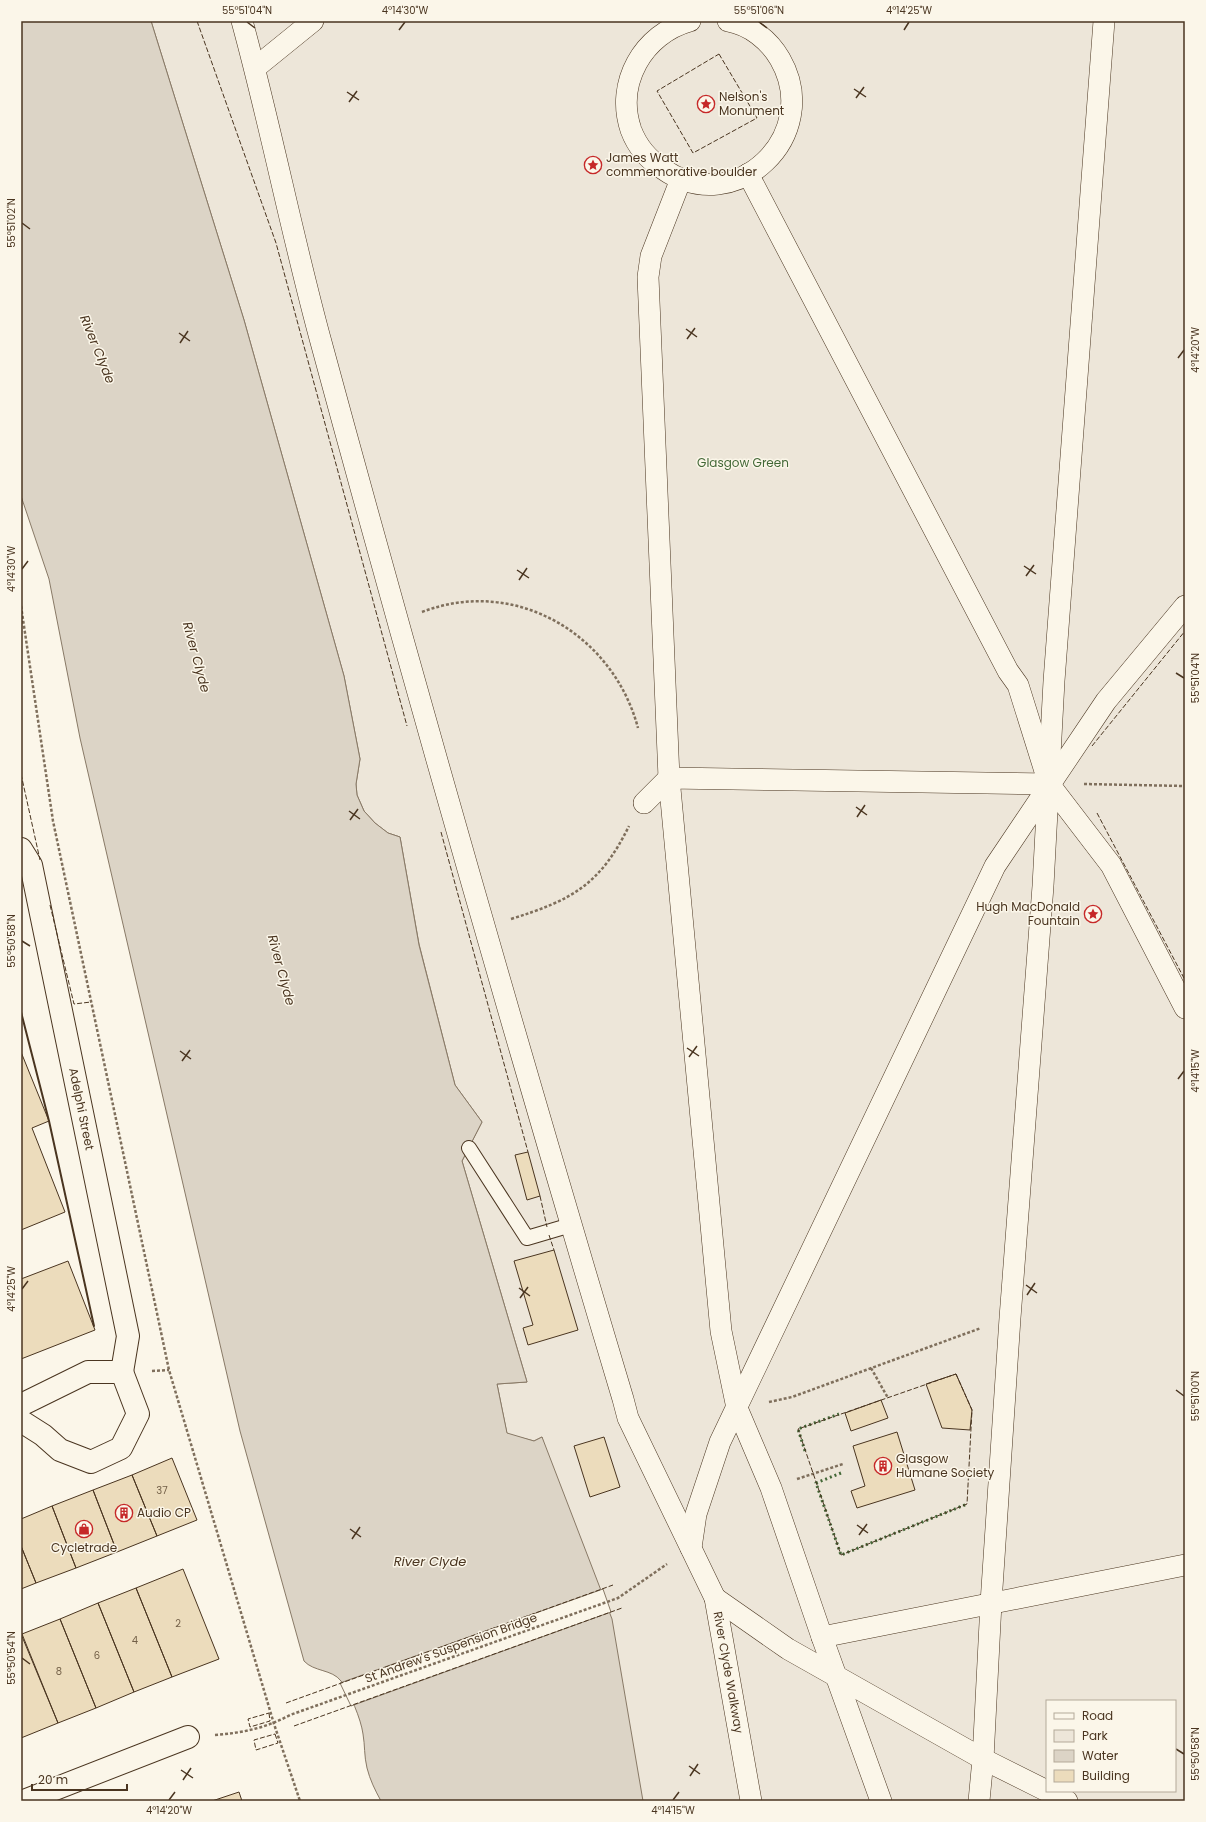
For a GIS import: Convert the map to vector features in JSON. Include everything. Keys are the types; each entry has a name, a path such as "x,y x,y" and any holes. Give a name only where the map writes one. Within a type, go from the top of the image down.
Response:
{"street":[{"name":"River Clyde Walkway","path":"242,21 255,68 319,336 398,622 484,927 628,1418 715,1598 752,1801"},
{"path":"255,68 313,21"},
{"path":"682,22 655,38 645,49 631,74 626,102 631,130 646,154 662,169 681,179 709,184 723,183 748,174 762,166 780,145 790,120 791,92 784,66 768,43 746,27 728,21"},
{"path":"979,1801 983,1759 991,1603 1010,1318 1043,886 1054,681 1104,21"},
{"path":"748,174 1004,664 1018,685 1049,784 1111,865 1185,1008"},
{"path":"681,179 652,256 648,278 669,778 721,1331 737,1408 771,1488 822,1637 882,1801"},
{"path":"691,1548 696,1514 720,1442 995,866 1106,701 1185,606"},
{"path":"644,803 669,778 1049,784"},
{"name":"Adelphi Street","path":"21,849 31,865 128,1336 122,1372"},
{"path":"21,1405 88,1372 122,1372 138,1414 120,1448 92,1462 60,1450 43,1435 21,1421"},
{"path":"822,1637 1185,1565"},
{"path":"715,1598 788,1649 983,1759 1046,1790"},
{"path":"24,1801 188,1737"},
{"path":"1049,1792 1067,1801"}],"lane":[{"path":"468,1148 528,1238 571,1225"}],"path":[{"path":"398,622 434,607 475,600 514,606 551,617 573,631 594,649 616,676 629,701 640,735"},
{"path":"21,606 53,821 169,1370 274,1724 300,1801"},
{"path":"1049,784 1185,786"},
{"path":"508,920 561,902 577,891 593,878 606,864 618,847 631,822"},
{"path":"737,1408 792,1397 1010,1318"},
{"path":"871,1368 888,1398"},
{"path":"771,1488 843,1464"},
{"name":"St Andrew's Suspension Bridge","path":"188,1737 244,1732 274,1724 290,1715 618,1598 691,1548"}],"green space":[{"name":"Glasgow Green","path":"151,21 1185,21 1185,1801 627,1801 542,1437 534,1441 507,1434 497,1384 527,1382 462,1161 482,1122 455,1085 419,944 400,837 388,833 375,823 364,811 357,795 356,784 360,759 344,676 244,320"}],"water":[{"name":"River Clyde","path":"21,21 151,21 244,320 344,676 360,759 356,784 357,795 364,811 375,823 388,833 400,837 419,945 455,1085 482,1122 462,1161 527,1382 497,1384 507,1433 534,1441 542,1437 612,1619 643,1801 381,1801 368,1772 365,1759 362,1728 358,1714 348,1692 341,1681 333,1674 308,1665 304,1661 240,1431 80,738 49,579 21,496"}],"pier":[{"path":"603,1589 611,1612 351,1706 340,1683"}],"building":[{"path":"21,1052 49,1121 32,1128 65,1212 21,1230"},
{"path":"528,1152 540,1196 527,1200 515,1155"},
{"path":"554,1250 578,1330 528,1345 523,1328 533,1325 514,1261"},
{"path":"68,1261 95,1330 21,1359 21,1279"},
{"path":"956,1374 972,1410 970,1430 942,1428 926,1384"},
{"path":"881,1400 888,1418 851,1431 845,1413"},
{"name":"Glasgow Humane Society","path":"897,1432 915,1490 857,1508 851,1491 865,1486 853,1446"},
{"path":"604,1437 620,1487 590,1497 574,1446"},
{"path":"172,1458 197,1520 157,1536 132,1475"},
{"name":"Audio CP","path":"132,1475 157,1536 117,1552 93,1490"},
{"name":"Cycletrade","path":"93,1490 117,1552 76,1568 52,1506"},
{"path":"52,1506 76,1568 36,1583 21,1546 21,1519"},
{"path":"21,1546 36,1583 21,1589"},
{"path":"183,1569 219,1659 172,1677 136,1588"},
{"path":"136,1588 172,1677 134,1692 98,1603"},
{"path":"98,1603 134,1692 96,1708 60,1619"},
{"path":"60,1619 96,1708 58,1723 22,1634"},
{"path":"21,1634 58,1723 21,1738"},
{"path":"239,1792 242,1801 212,1801"}],"hedge":[{"path":"805,1451 798,1429 839,1414"},
{"path":"841,1473 816,1483 841,1555 967,1504"}],"fence":[{"path":"197,21 276,243 407,726"},
{"path":"719,54 757,118 693,153 657,91 719,54"},
{"path":"1092,746 1185,631"},
{"path":"21,774 40,860"},
{"path":"1097,813 1185,980"},
{"path":"441,832 528,1152"},
{"path":"50,905 74,1004 91,1002"},
{"path":"540,1196 547,1227"},
{"path":"549,1235 554,1250"},
{"path":"956,1374 972,1410 967,1504 841,1555 798,1429 956,1374"},
{"path":"286,1703 613,1585"},
{"path":"294,1726 622,1608"},
{"path":"269,1713 270,1721 250,1727 248,1719 269,1713"},
{"path":"275,1734 278,1743 256,1750 254,1740 275,1734"}],"wall":[{"path":"21,1012 49,1121 94,1326"}],"place":[{"name":"Nelson's Monument","path":"706,104"},
{"name":"James Watt commemorative boulder","path":"593,165"},
{"name":"Hugh MacDonald Fountain","path":"1093,914"},
{"name":"Glasgow Humane Society","path":"883,1466"},
{"name":"Audio CP","path":"124,1513"},
{"name":"Cycletrade","path":"84,1529"}]}
